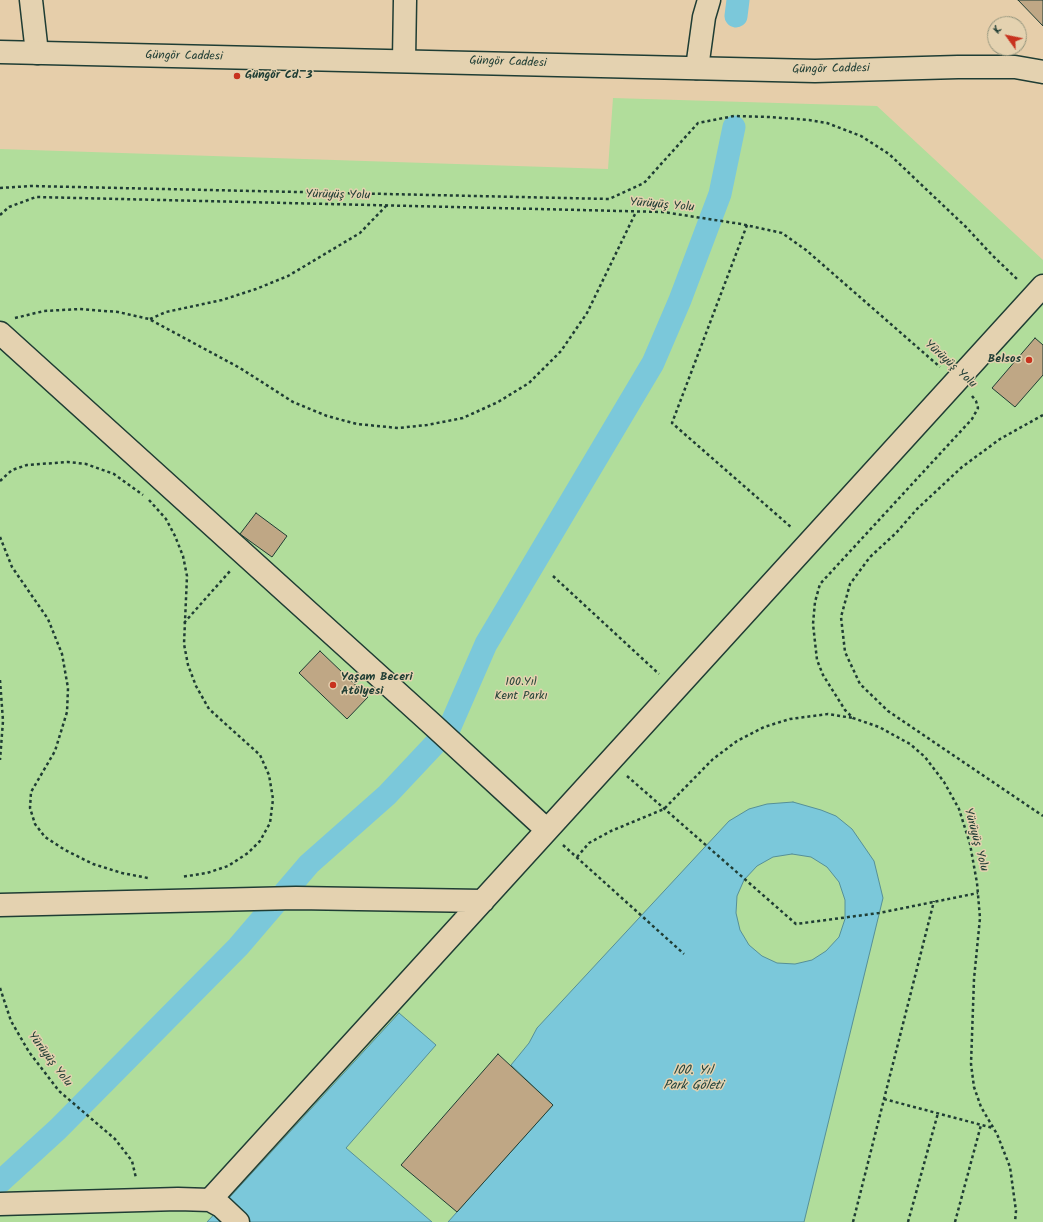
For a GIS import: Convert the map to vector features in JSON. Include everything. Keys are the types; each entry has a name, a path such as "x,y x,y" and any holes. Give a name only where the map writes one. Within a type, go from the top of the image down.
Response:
{"street":[{"path":"32,0 37,53"},
{"path":"404,60 405,0"},
{"path":"697,68 704,17 710,0"},
{"name":"Güngör Caddesi","path":"0,52 404,60 815,71 1015,67"},
{"path":"1015,67 1043,62"},
{"path":"1015,67 1043,72"},
{"path":"210,1200 1039,291"},
{"path":"7,326 245,554 547,830"},
{"path":"0,905 296,898 482,901"},
{"path":"0,1204 138,1200 210,1200 221,1206 238,1222"}],"path":[{"path":"0,188 31,186 609,199 644,183 698,123 734,116 770,116 827,123 861,136 889,154 966,227 992,255 1039,291"},
{"name":"Yürüyüş Yolu","path":"0,215 9,207 36,197 663,212 747,225 782,233 806,250 976,400 978,408 972,419 820,584 815,602 813,624 817,660 844,710 853,718 879,727 910,744 925,757 944,782 959,809 970,844 978,893 980,918 974,979 971,1064 974,1087 979,1101 994,1128 1010,1167 1016,1211 1014,1222"},
{"path":"149,319 166,312 222,300 256,289 288,276 360,233 386,206"},
{"path":"7,326 44,311 80,309 118,312 149,319 240,368 293,402 326,416 357,424 398,428 427,425 462,418 498,402 529,383 561,351 587,313 636,212"},
{"path":"747,225 672,423 809,543"},
{"path":"1043,415 1000,439 962,467 917,509 896,533 870,557 850,584 841,617 845,652 860,684 888,711 1043,816"},
{"path":"0,481 12,470 27,465 68,462 86,464 114,474 135,488 148,499 166,519 175,536 183,556 187,576 184,644 188,665 196,686 209,709 260,756 269,775 273,799 270,823 260,842 248,853 228,866 207,873 174,877"},
{"path":"0,537 12,566 48,619 62,654 68,688 67,712 55,751 31,792 30,808 35,824 45,837 65,850 93,864 122,874 151,878"},
{"path":"184,623 245,554"},
{"path":"553,576 676,689"},
{"path":"0,680 3,721 0,760"},
{"path":"577,857 589,843 611,831 664,808 713,760 737,741 764,727 790,719 828,714 853,718"},
{"path":"610,761 796,924 879,912 978,893"},
{"path":"547,830 684,954"},
{"path":"854,1222 934,901"},
{"name":"Yürüyüş Yolu","path":"0,988 11,1021 29,1052 67,1098 115,1139 132,1161 138,1187 138,1200"},
{"path":"884,1099 994,1128"},
{"path":"908,1222 938,1113"},
{"path":"956,1222 981,1125"}],"green space":[{"name":"100.Yıl Kent Parkı","path":"613,98 877,106 1043,260 1043,1222 0,1222 0,149 608,169"}],"water":[{"name":"100. Yıl Park Göleti","path":"793,802 836,816 852,829 874,861 883,898 804,1222 448,1222 553,1105 511,1065 529,1043 537,1028 729,821 749,809 767,804","holes":["792,854 811,857 827,867 839,882 845,900 845,919 839,937 826,951 812,960 795,964 777,963 762,956 749,945 740,930 736,913 737,896 744,880 757,866 773,857"]},
{"path":"399,1013 436,1045 346,1148 432,1222 207,1222"}],"building":[{"path":"1018,0 1043,0 1043,26"},
{"name":"Belsos","path":"1035,338 1043,345 1043,375 1015,407 992,388"},
{"path":"256,513 287,536 272,557 240,534"},
{"name":"Yaşam Beceri Atölyesi","path":"320,651 368,697 347,719 299,673"},
{"path":"498,1054 553,1105 457,1212 401,1165"}],"waterway":[{"path":"736,16 738,0"},
{"path":"0,1182 58,1129 238,947 309,864 387,795 449,729 486,644 653,363 680,300 720,194 734,127"}],"place":[{"name":"Güngör Cd. 3","path":"237,76"},
{"name":"Belsos","path":"1029,360"},
{"name":"Yaşam Beceri Atölyesi","path":"333,685"}]}
